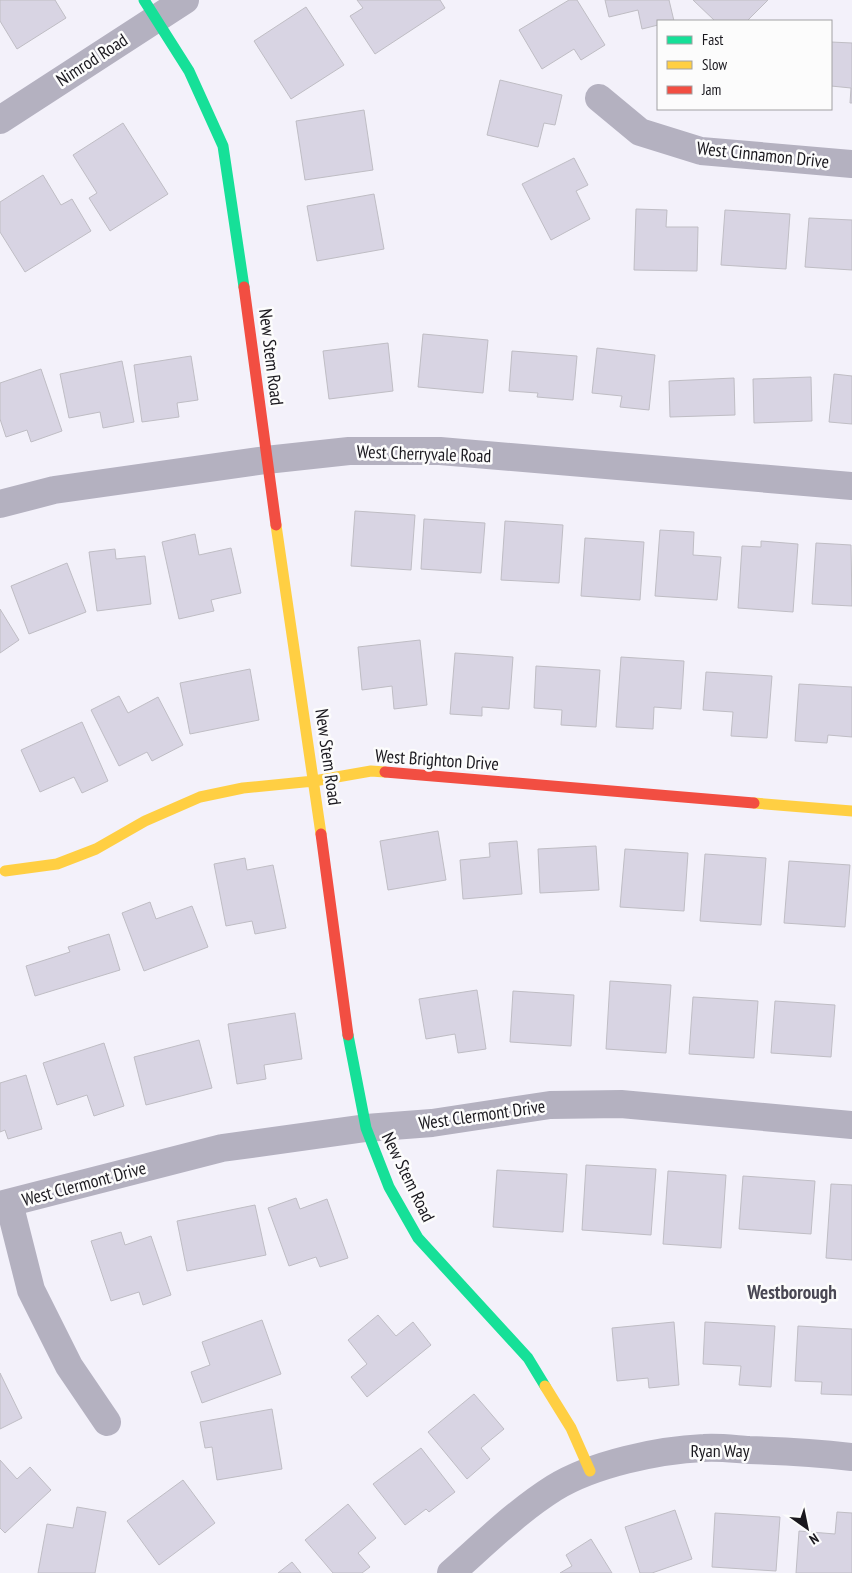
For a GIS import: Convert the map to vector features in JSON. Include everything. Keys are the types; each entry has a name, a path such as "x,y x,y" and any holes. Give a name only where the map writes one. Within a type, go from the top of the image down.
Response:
{"street":[{"name":"Nimrod Road","path":"0,120 150,9 185,0"},
{"name":"New Stem Road","path":"150,9 188,71 222,146 240,254 266,460 314,781 347,1029 366,1128 389,1187 418,1238 528,1358 571,1428 590,1471"},
{"name":"West Cinnamon Drive","path":"599,98 640,132 701,151 852,164"},
{"name":"West Cherryvale Road","path":"0,504 54,490 266,460 349,451 440,451 852,486"},
{"name":"West Brighton Drive","path":"6,872 57,864 96,849 145,821 200,797 243,788 314,781 371,771 852,810"},
{"name":"West Clermont Drive","path":"5,1204 222,1148 366,1128 432,1123 550,1105 612,1104 852,1125"},
{"path":"5,1204 31,1290 69,1366 107,1422"},
{"name":"Ryan Way","path":"451,1573 524,1509 555,1488 590,1471 622,1461 704,1448 813,1453 852,1457"}],"building":[{"path":"0,0 55,0 66,18 17,49 0,21"},
{"path":"357,0 440,0 445,8 375,54 350,16 363,8"},
{"path":"569,0 577,0 605,45 581,60 574,49 542,69 519,30"},
{"path":"605,0 669,0 674,20 657,20 657,25 642,29 638,10 609,17"},
{"path":"693,0 768,0 748,20 714,20"},
{"path":"306,7 344,65 291,99 254,41"},
{"path":"832,42 852,43 852,103 850,103 851,88 832,86"},
{"path":"500,80 562,95 555,125 544,123 538,147 487,135"},
{"path":"364,110 373,170 305,180 296,121"},
{"path":"123,123 168,194 110,231 89,198 97,193 73,155"},
{"path":"574,158 588,185 576,191 590,219 551,240 522,184"},
{"path":"43,175 61,205 72,199 91,231 25,272 0,232 0,202"},
{"path":"374,194 384,249 317,261 307,206"},
{"path":"636,209 667,210 666,227 698,227 697,271 634,270"},
{"path":"725,210 790,214 786,269 721,265"},
{"path":"809,218 852,220 852,270 805,267"},
{"path":"423,334 488,340 483,393 418,387"},
{"path":"388,343 393,391 329,399 323,351"},
{"path":"597,348 655,355 649,410 620,407 622,396 592,393"},
{"path":"512,351 577,356 573,400 537,397 538,393 509,391"},
{"path":"191,356 198,400 177,403 179,417 142,422 134,365"},
{"path":"122,361 134,422 103,428 100,412 69,418 60,374"},
{"path":"41,369 62,431 31,442 27,430 6,437 0,419 0,383"},
{"path":"834,374 852,376 852,424 829,422"},
{"path":"811,377 812,421 754,423 753,379"},
{"path":"734,378 735,415 670,417 669,381"},
{"path":"355,511 415,515 411,570 351,566"},
{"path":"424,519 485,523 481,573 421,569"},
{"path":"505,521 563,525 559,583 501,580"},
{"path":"660,530 694,532 693,555 721,557 717,600 655,596"},
{"path":"195,534 199,555 231,548 241,593 211,600 214,611 179,619 162,542"},
{"path":"585,538 644,542 640,600 581,596"},
{"path":"761,541 798,544 793,612 738,608 742,546 761,547"},
{"path":"816,543 851,545 852,606 812,604"},
{"path":"115,549 116,559 145,556 151,604 97,611 89,552"},
{"path":"67,563 86,612 29,634 11,586"},
{"path":"0,609 19,640 0,653"},
{"path":"420,640 427,705 394,709 392,686 362,690 358,647"},
{"path":"455,653 513,657 509,709 482,707 482,716 450,714"},
{"path":"621,657 684,661 681,709 654,707 653,729 616,727"},
{"path":"536,666 600,670 596,727 561,725 562,710 534,708"},
{"path":"250,669 259,720 190,734 180,683"},
{"path":"706,672 772,676 767,738 731,736 733,712 703,710"},
{"path":"799,684 852,687 852,737 828,735 827,743 795,741"},
{"path":"119,696 128,713 158,697 183,745 152,761 147,752 119,766 91,710"},
{"path":"82,722 108,781 82,793 74,777 40,792 21,750"},
{"path":"438,831 446,880 388,890 380,841"},
{"path":"517,841 522,894 463,899 460,860 490,857 489,843"},
{"path":"596,846 599,890 540,893 538,849"},
{"path":"625,849 688,853 684,911 620,907"},
{"path":"705,854 766,858 761,925 700,921"},
{"path":"245,858 247,870 273,865 286,928 255,934 252,921 226,926 214,864"},
{"path":"789,861 850,865 845,927 784,923"},
{"path":"150,902 156,919 192,906 208,947 144,971 122,913"},
{"path":"109,934 120,970 35,996 26,966 70,952 68,947"},
{"path":"610,981 671,985 666,1053 606,1049"},
{"path":"477,990 486,1049 458,1053 455,1034 426,1039 419,999"},
{"path":"513,991 574,995 571,1046 510,1042"},
{"path":"693,997 758,1001 754,1058 689,1054"},
{"path":"775,1001 835,1005 831,1057 771,1053"},
{"path":"295,1013 302,1059 264,1065 266,1079 237,1084 228,1024"},
{"path":"199,1040 212,1088 146,1105 134,1057"},
{"path":"104,1043 124,1106 94,1116 87,1095 57,1105 43,1063"},
{"path":"26,1075 42,1129 8,1139 5,1130 0,1132 0,1083"},
{"path":"586,1165 656,1169 651,1235 582,1230"},
{"path":"497,1170 567,1174 563,1232 493,1227"},
{"path":"668,1171 726,1175 721,1248 663,1244"},
{"path":"743,1176 815,1181 811,1234 739,1229"},
{"path":"831,1184 852,1185 852,1260 826,1258"},
{"path":"296,1198 300,1209 327,1199 348,1258 320,1267 316,1257 289,1266 268,1208"},
{"path":"255,1205 266,1255 187,1271 177,1221"},
{"path":"121,1232 125,1245 151,1236 171,1295 143,1305 139,1292 111,1301 91,1241"},
{"path":"378,1315 396,1336 413,1322 431,1345 367,1397 351,1377 367,1364 348,1340"},
{"path":"262,1320 281,1374 202,1403 191,1372 210,1365 202,1342"},
{"path":"674,1322 679,1385 649,1388 648,1378 617,1381 612,1328"},
{"path":"705,1322 775,1326 771,1387 739,1385 741,1366 703,1364"},
{"path":"798,1326 852,1329 852,1395 821,1394 822,1382 795,1381"},
{"path":"0,1373 22,1418 0,1429"},
{"path":"474,1394 504,1429 481,1448 490,1459 467,1479 428,1432"},
{"path":"272,1409 282,1469 217,1480 212,1447 205,1448 200,1422"},
{"path":"421,1448 455,1492 429,1512 426,1509 405,1525 373,1484"},
{"path":"0,1460 17,1479 30,1467 51,1490 5,1533 0,1528"},
{"path":"183,1480 215,1523 159,1565 127,1521"},
{"path":"348,1504 376,1538 358,1553 370,1567 362,1573 333,1573 305,1540"},
{"path":"77,1507 106,1512 95,1573 38,1573 47,1524 73,1528"},
{"path":"675,1510 692,1559 652,1573 640,1573 625,1527"},
{"path":"837,1512 852,1513 852,1573 796,1573 799,1531 835,1534"},
{"path":"715,1513 780,1517 776,1571 712,1567"},
{"path":"591,1539 612,1573 560,1573 572,1566 566,1555"},
{"path":"292,1562 301,1573 278,1573"}],"traffic: fast":[{"path":"144,0 189,71 223,146 244,287"},
{"path":"348,1035 366,1128 389,1187 418,1238 528,1358 545,1386"}],"traffic: slow":[{"path":"276,525 321,834"},
{"path":"5,871 57,864 96,849 145,821 200,797 243,788 314,781 371,771 385,772"},
{"path":"754,803 852,811"},
{"path":"545,1386 571,1428 590,1471"}],"traffic: jam":[{"path":"244,287 276,525"},
{"path":"385,772 754,803"},
{"path":"321,834 348,1035"}],"district":[{"name":"Westborough","path":"792,1292"}]}
